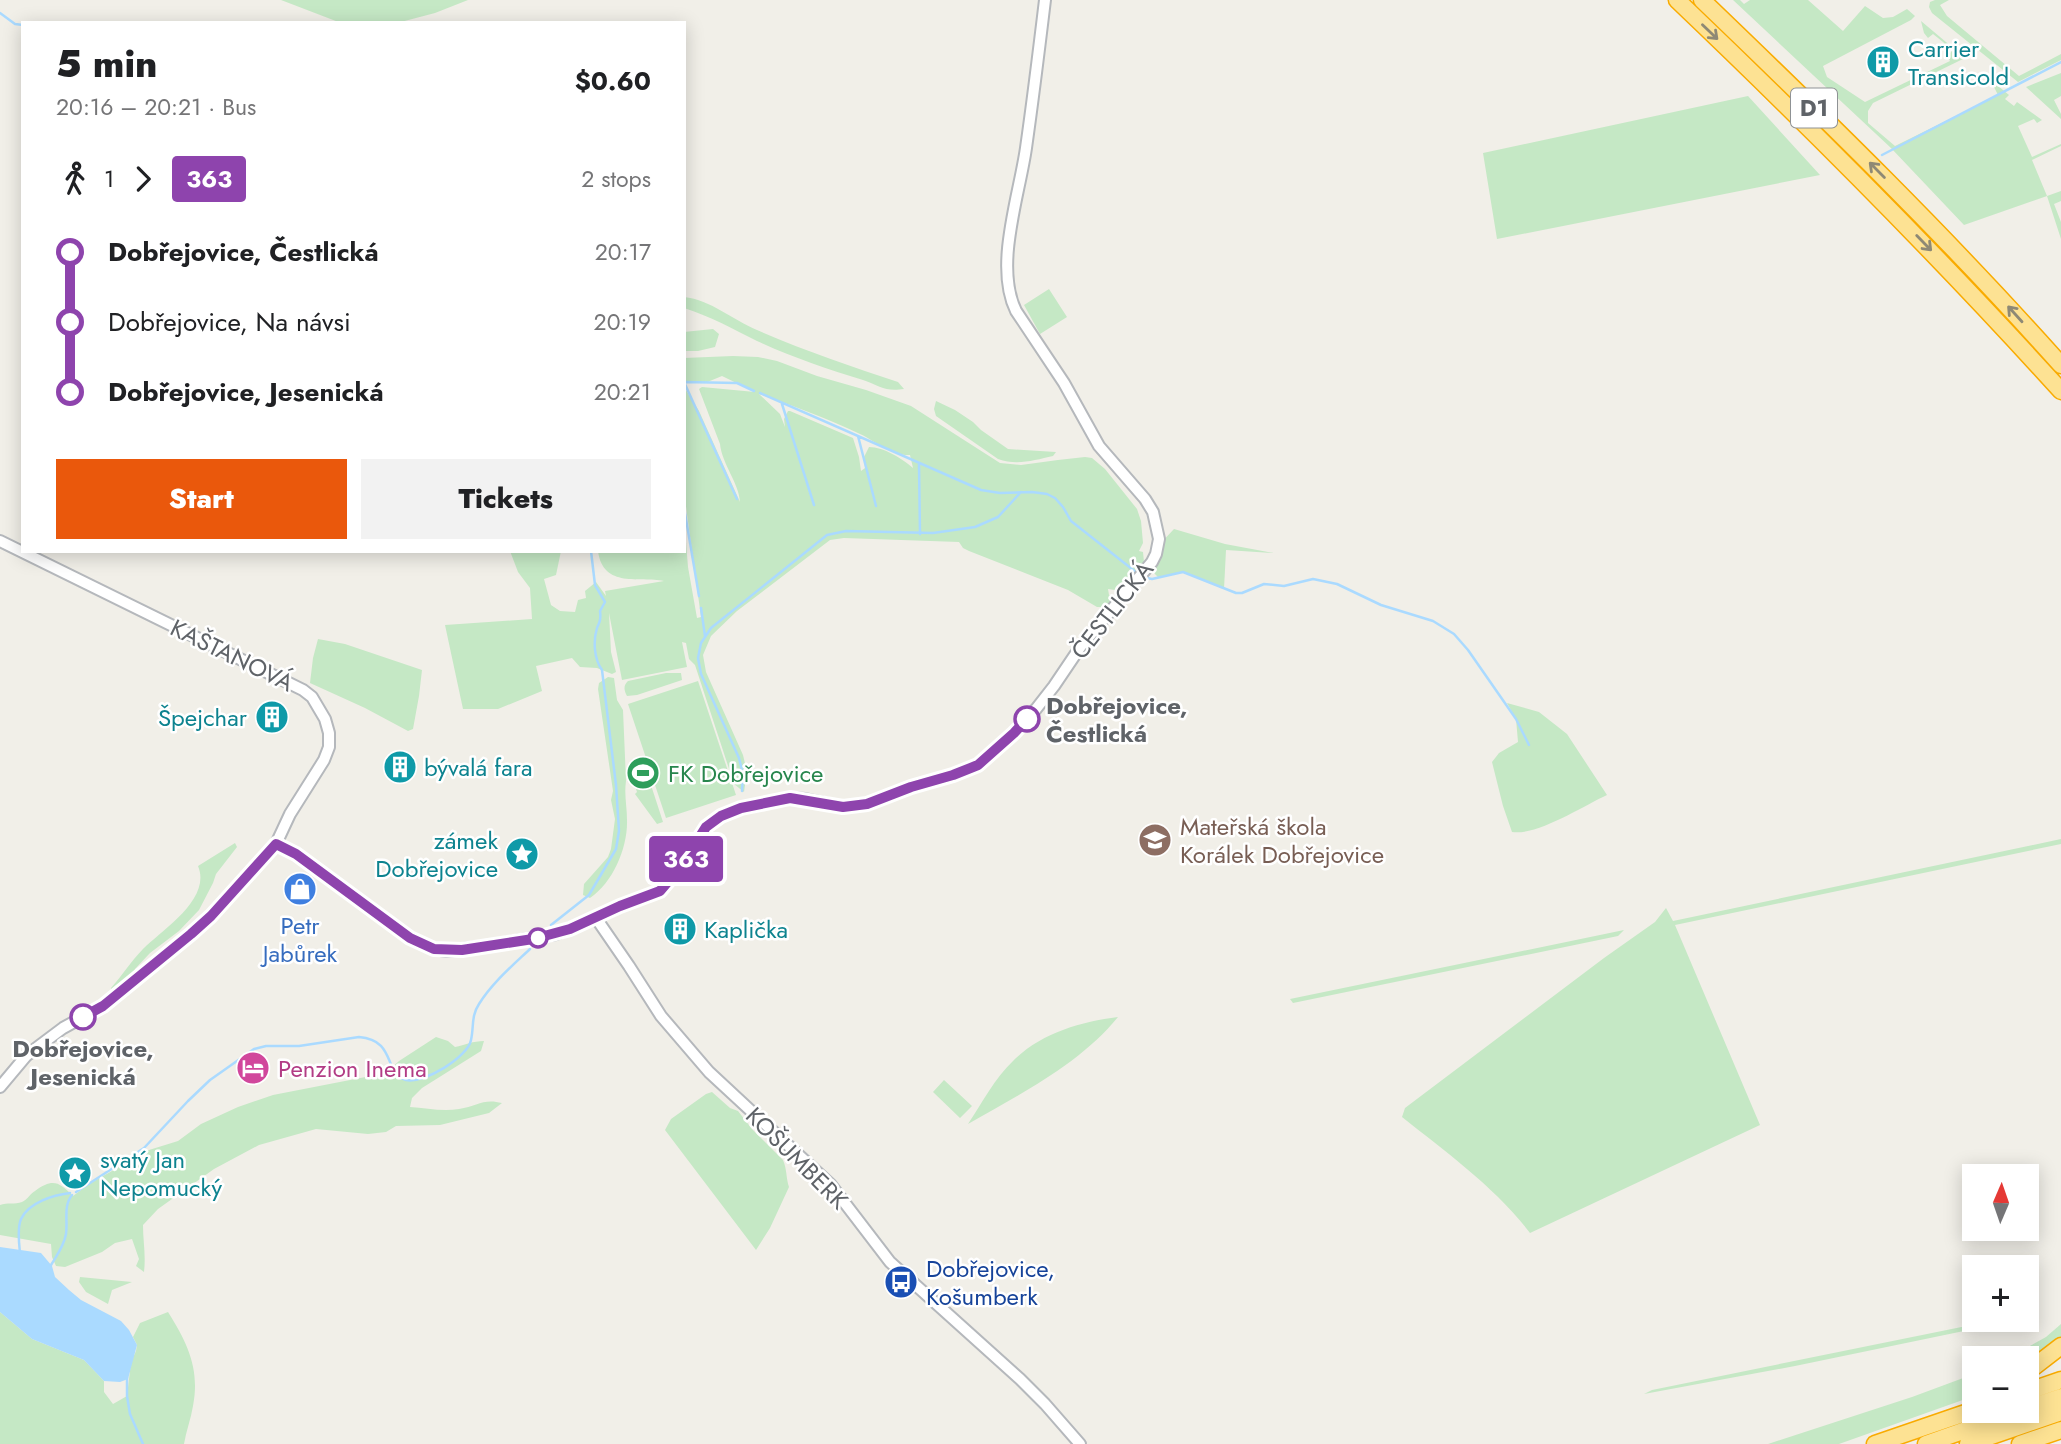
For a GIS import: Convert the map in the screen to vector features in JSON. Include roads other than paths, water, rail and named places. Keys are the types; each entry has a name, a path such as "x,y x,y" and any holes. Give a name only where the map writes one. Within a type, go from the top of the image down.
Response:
{"highway":[{"name":"D1","path":"1677,0 1885,203 1979,300 2061,391"},
{"name":"D1","path":"1702,0 1925,219 2061,365"},
{"path":"2039,1363 2061,1346"},
{"path":"2039,1388 2061,1380"},
{"path":"2039,1405 2061,1397"},
{"path":"1900,1436 1962,1408"},
{"path":"1968,1444 2061,1412"},
{"path":"1875,1444 1962,1414"},
{"path":"1926,1444 1987,1423"},
{"path":"2020,1444 2061,1432"},
{"path":"2028,1444 2061,1432"}],"street":[{"name":"ČESTLICKÁ","path":"276,844 296,854 410,938 434,949 462,950 533,939 563,931 660,891 682,865 706,827 721,816 741,808 790,798 843,807 867,804 953,775 978,765 1036,709 1081,646 1156,554 1159,531 1153,512 1145,499 1099,446 1064,383 1016,311 1007,282 1008,249 1025,151 1045,0"},
{"name":"KAŠTANOVÁ","path":"0,541 21,551"},
{"name":"KAŠTANOVÁ","path":"0,1087 26,1056 63,1028 103,1006 211,916 276,844 329,747 325,719 312,697 303,690 24,553"},
{"name":"KOŠUMBERK","path":"596,918 661,1016 709,1072 831,1185 891,1262 1020,1379 1080,1444"}],"water":[{"path":"0,1247 41,1253 52,1266 55,1277 69,1290 81,1300 121,1321 137,1345 128,1379 120,1382 104,1381 84,1360 32,1339 0,1312"}],"waterway":[{"path":"0,13 15,24 21,25"},
{"path":"1882,155 2061,62"},
{"path":"686,382 737,383 754,391"},
{"path":"686,386 737,499"},
{"path":"760,393 981,490 1047,494 1055,498 1071,521 1137,573"},
{"path":"782,404 814,505"},
{"path":"858,436 876,506"},
{"path":"919,464 920,534"},
{"path":"742,791 743,774 739,758 701,674 698,658 701,643 711,628 827,535 846,531 933,533 975,527 998,517 1021,492"},
{"path":"686,519 699,596"},
{"path":"551,925 589,895 616,849 619,831 602,670 595,650 600,611 605,602 595,585 591,553"},
{"path":"1142,577 1152,579 1183,572 1236,593 1264,584 1284,586 1313,579 1337,584 1381,605 1433,621 1454,634 1468,650 1516,719 1529,745"},
{"path":"701,608 705,636"},
{"path":"76,1192 144,1148 210,1080 254,1049 266,1046 299,1046 359,1037 379,1044 399,1077 414,1080 434,1074 454,1061 468,1047 475,1013 484,996 530,949"},
{"path":"20,1253 19,1227 25,1213 42,1200 70,1193"},
{"path":"51,1265 65,1238 67,1209 72,1195"},
{"path":"127,1377 130,1414 143,1444"}],"place":[{"name":"Carrier Transicold","path":"1883,62"},
{"name":"Špejchar","path":"272,717"},
{"name":"Dobřejovice, Čestlická","path":"1027,719"},
{"name":"bývalá fara","path":"400,767"},
{"name":"FK Dobřejovice","path":"643,773"},
{"name":"Mateřská škola Korálek Dobřejovice","path":"1155,840"},
{"name":"zámek Dobřejovice","path":"522,854"},
{"name":"Petr Jabůrek","path":"300,889"},
{"name":"Kaplička","path":"680,929"},
{"name":"Dobřejovice, Jesenická","path":"83,1017"},
{"name":"Penzion Inema","path":"253,1068"},
{"name":"svatý Jan Nepomucký","path":"75,1173"},
{"name":"Dobřejovice, Košumberk","path":"901,1282"}]}
